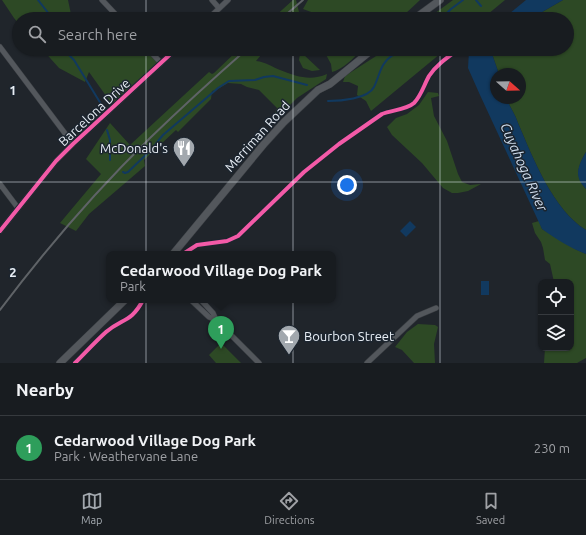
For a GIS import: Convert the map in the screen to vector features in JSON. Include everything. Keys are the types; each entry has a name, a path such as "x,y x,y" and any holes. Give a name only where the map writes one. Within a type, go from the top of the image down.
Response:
{"main road":[{"path":"424,12 440,0"},
{"name":"Merriman Road","path":"175,251 284,122 318,90 330,84 364,56"},
{"path":"60,363 122,303"}],"street":[{"path":"102,0 113,12"},
{"path":"212,0 219,8"},
{"path":"215,12 228,0"},
{"path":"0,47 73,144"},
{"path":"154,56 161,63"},
{"name":"Barcelona Drive","path":"0,230 56,161 168,56"},
{"path":"0,184 18,208"},
{"path":"194,303 209,317 216,320 259,363"},
{"path":"204,303 213,313 216,320"},
{"path":"202,311 206,306"},
{"path":"367,363 417,316 436,308"}],"green space":[{"path":"2,0 68,0 71,12 12,12 12,15"},
{"path":"293,0 296,0 299,12 280,12"},
{"path":"308,0 420,0 407,12 311,12 303,9"},
{"path":"453,0 505,0 490,12 437,12"},
{"path":"563,0 586,0 586,152 578,171 580,180 586,189 586,230 574,221 554,197 537,167 509,104 526,104 526,68 497,68 493,56 574,56 574,12 542,12"},
{"path":"48,56 154,56 161,63 114,107 89,72 85,82 59,68"},
{"path":"232,56 260,56 256,61 266,63 292,75 310,78 327,74 326,79 297,98 278,117 275,113 277,108 259,90 241,84 228,83 212,91 211,99 178,132 176,130 144,160 145,166 89,214 76,231 60,223 101,174 86,159 110,123 130,145 209,72 212,74"},
{"path":"300,56 305,56 320,70 312,71 303,68 299,60"},
{"path":"327,56 355,56 336,71 332,72 331,64"},
{"path":"376,56 438,56 371,111 366,101 357,95 358,86 349,82 343,82 345,76"},
{"path":"428,92 438,93 439,96 431,98 434,116 447,141 462,182 470,185 481,184 468,191 452,193 443,188 422,163 392,135 387,127 396,118 407,114 419,105"},
{"path":"539,221 542,229 586,254 586,358 577,363 544,363 545,351 574,351 574,279 553,279 550,264 545,260 541,242 535,233 532,223"},
{"path":"418,324 435,325 438,327 434,344 435,363 414,363 402,350 395,347 407,332"},
{"path":"221,343 241,363 216,363 209,355"}],"water":[{"path":"526,0 563,0 542,12 511,12"},
{"name":"Cuyahoga River","path":"469,56 493,56 497,68 490,68 490,104 509,104 537,167 554,197 574,221 586,230 586,254 563,243 542,229 468,68"},
{"path":"586,152 586,189 579,180 578,171"},
{"path":"410,221 416,227 406,237 400,231"},
{"path":"481,281 489,281 489,295 481,295"}],"waterway":[{"path":"38,0 47,12"},
{"path":"448,12 463,0"},
{"path":"476,0 481,6"},
{"path":"70,56 101,104"},
{"path":"328,101 360,97 371,91 383,65 392,56"},
{"path":"123,172 128,172 153,148 163,135 218,88 229,81 255,80 273,76 307,85"},
{"path":"107,130 110,140 110,160"}],"railway":[{"path":"289,12 303,0"},
{"path":"0,310 35,265 109,180 161,127 239,56"}],"cycle path":[{"path":"0,231 56,161 168,56"},
{"path":"188,251 197,245 227,241 238,236 304,172 339,144 382,114 403,109 414,103 419,97 429,76 442,61 449,56"},
{"path":"75,363 106,332 130,317 141,303"}],"place":[{"name":"McDonald's","path":"184,168"},
{"name":"Cedarwood Village Dog Park","path":"221,349"},
{"name":"Bourbon Street","path":"289,356"}]}
